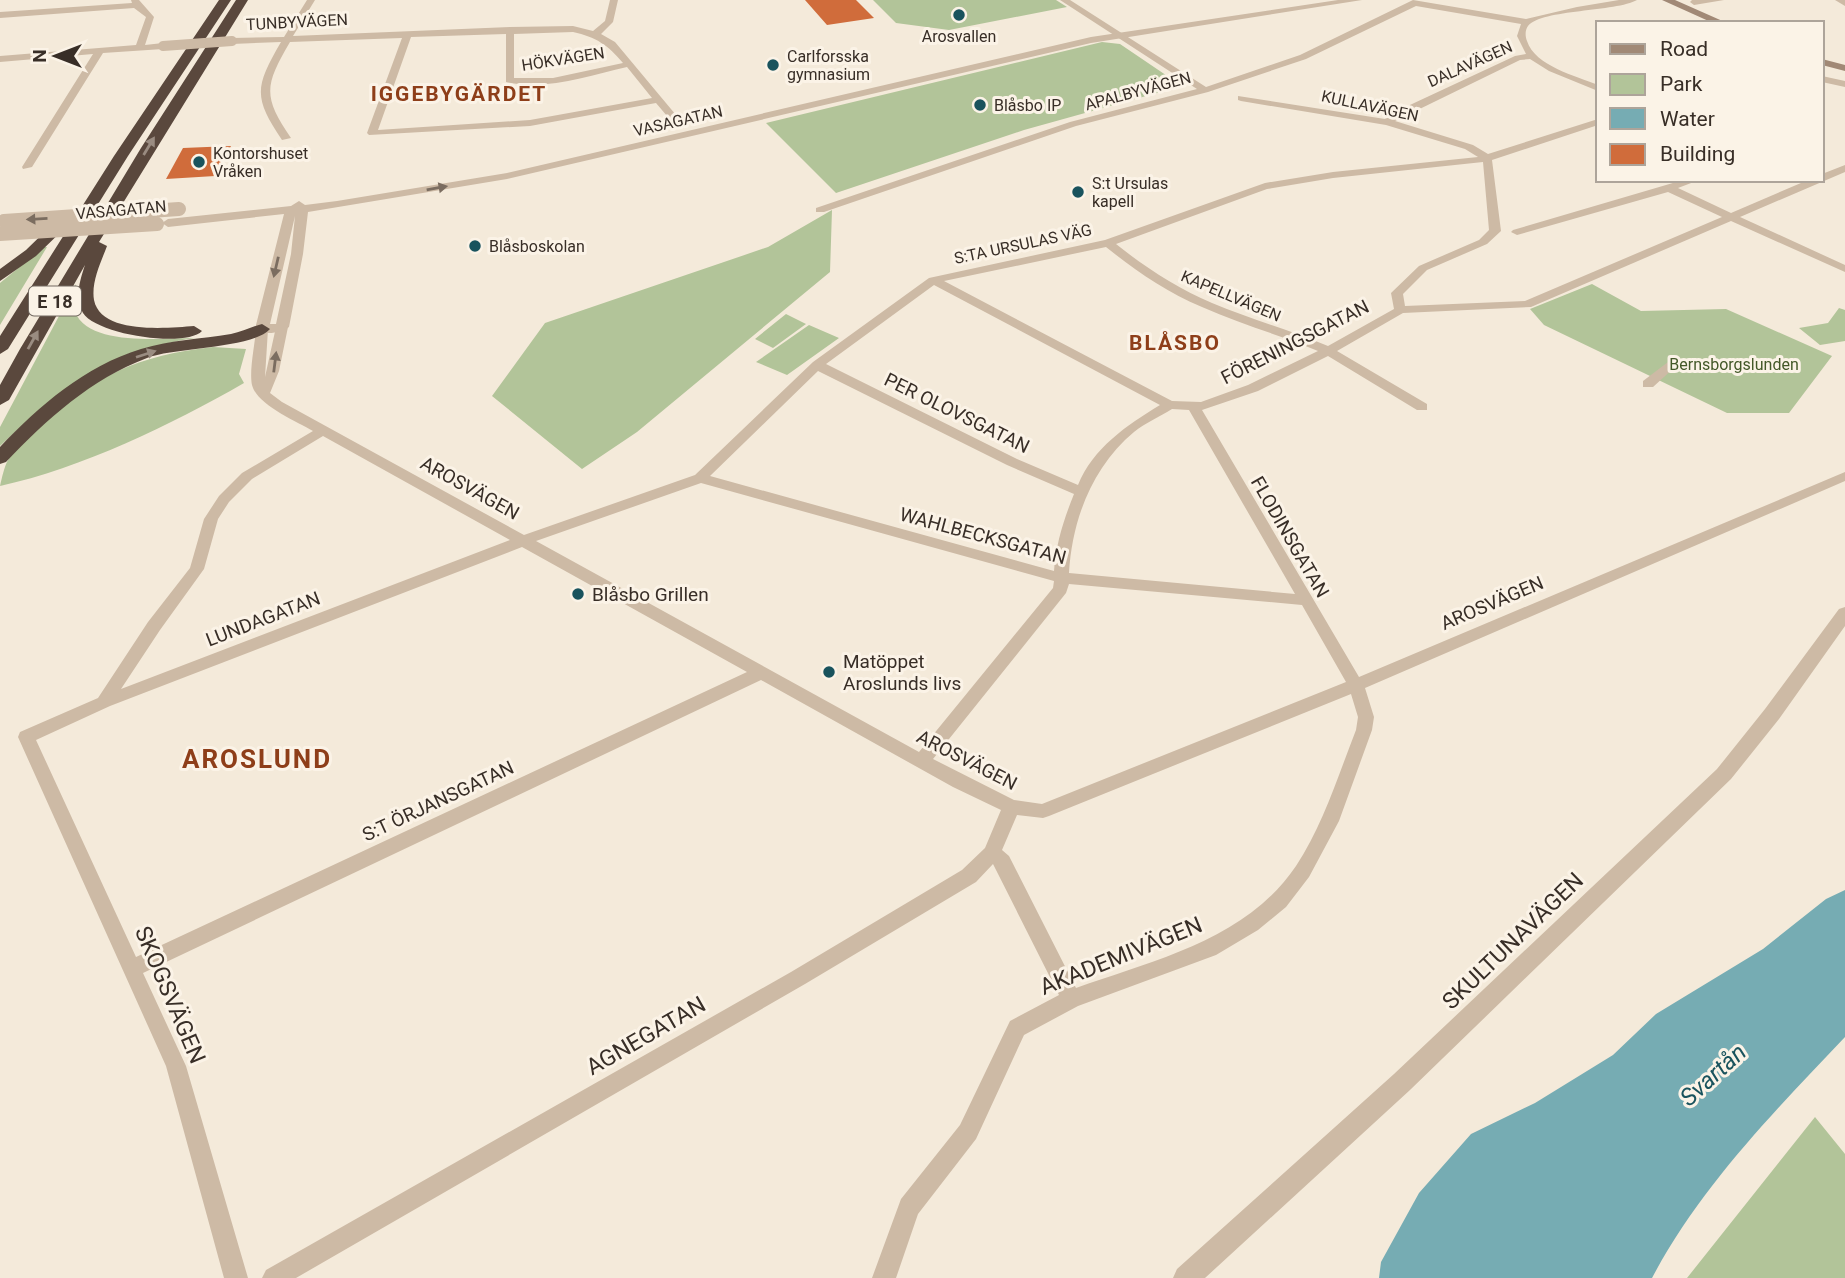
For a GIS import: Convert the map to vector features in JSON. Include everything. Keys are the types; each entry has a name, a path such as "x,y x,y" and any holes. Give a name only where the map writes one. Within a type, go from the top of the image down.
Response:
{"highway":[{"name":"E 18","path":"0,349 99,191 225,0"},
{"name":"E 18","path":"0,400 63,287 173,106 242,0"},
{"name":"E 18","path":"0,276 43,242 80,203 99,191"},
{"name":"E 18","path":"115,205 87,288 87,306 95,317 115,327 137,332 170,333 248,327 262,329"},
{"path":"0,458 64,397 122,363 164,348 245,338 262,329"}],"main road":[{"path":"1663,2 1698,21"},
{"path":"1663,2 1716,21"},
{"path":"1824,55 1845,60"},
{"path":"1824,63 1845,68"}],"street":[{"path":"286,138 273,118 264,92 269,74 311,0"},
{"path":"614,0 609,23 595,34 612,44 684,131"},
{"path":"1064,0 1205,90"},
{"name":"VASAGATAN","path":"2,221 299,203 337,205 507,176 684,131 1115,32 1312,0"},
{"name":"VASAGATAN","path":"1115,32 1357,0"},
{"path":"1416,2 1526,22 1633,0"},
{"path":"1694,2 1720,0"},
{"path":"0,15 136,2 150,17 140,48"},
{"name":"APALBYVÄGEN","path":"820,210 1073,124 1205,90 1303,57 1416,2"},
{"path":"1526,22 1521,33 1522,43 1530,56 1596,87"},
{"name":"TUNBYVÄGEN","path":"0,59 232,41 408,33 573,29 595,34"},
{"name":"HÖKVÄGEN","path":"510,30 509,80 527,82 552,79 630,64"},
{"path":"408,33 372,133 530,123 659,100"},
{"path":"27,167 100,51"},
{"name":"DALAVÄGEN","path":"1387,122 1400,113 1518,58 1530,56"},
{"path":"1824,79 1845,84"},
{"name":"KULLAVÄGEN","path":"1241,98 1387,122 1469,146 1487,158"},
{"name":"S:TA URSULAS VÄG","path":"522,541 700,478 817,365 933,280 1108,243 1265,186 1333,175 1438,167 1487,158 1596,123"},
{"name":"VASAGATAN","path":"0,234 230,217 684,131"},
{"path":"1400,310 1397,293 1418,271 1483,242 1495,231 1487,158"},
{"name":"FÖRENINGSGATAN","path":"1824,177 1845,169"},
{"path":"1517,232 1688,182"},
{"name":"FÖRENINGSGATAN","path":"1169,405 1194,407 1228,399 1327,352 1400,310 1527,304 1812,182"},
{"path":"1670,188 1845,270"},
{"path":"299,203 302,211 282,327 274,357 273,380 263,394 258,384 262,329 287,218 299,203"},
{"path":"298,236 310,217 337,205"},
{"path":"230,217 275,220 284,230"},
{"name":"KAPELLVÄGEN","path":"1108,243 1144,272 1195,301 1327,352 1422,407"},
{"path":"933,280 1169,405"},
{"path":"262,329 282,327"},
{"path":"1648,384 1672,363"},
{"name":"PER OLOVSGATAN","path":"817,365 1033,472 1082,492"},
{"name":"AROSVÄGEN","path":"263,394 277,405 922,761 1011,807 1043,811 1356,685 1845,475"},
{"path":"922,761 1061,589 1063,550 1070,522 1097,462 1130,429 1169,405"},
{"name":"FLODINSGATAN","path":"1194,407 1356,685"},
{"path":"104,702 153,626 197,569 211,519 224,499 256,470 324,430"},
{"name":"WAHLBECKSGATAN","path":"700,478 1063,579 1305,600"},
{"name":"LUNDAGATAN","path":"27,743 26,737 104,702 522,541"},
{"name":"SKULTUNAVÄGEN","path":"1186,1278 1402,1082 1724,774 1772,714 1845,613"},
{"name":"S:T ÖRJANSGATAN","path":"133,968 761,673"},
{"name":"AKADEMIVÄGEN","path":"884,1278 909,1207 968,1132 1017,1028 1071,999 1209,949 1251,924 1279,901 1302,872 1330,821 1364,730 1366,717 1356,685"},
{"name":"SKOGSVÄGEN","path":"27,743 176,1066 236,1278"},
{"name":"AGNEGATAN","path":"274,1278 799,978 969,876 992,853 1011,807"},
{"path":"992,853 1003,861 1071,999"}],"green space":[{"name":"Arosvallen","path":"873,0 1056,0 1067,7 949,30 896,23"},
{"name":"Blåsbo IP","path":"1102,42 1120,44 1182,86 1024,130 836,193 766,123"},
{"path":"832,210 830,272 637,432 582,469 492,396 545,323 768,247"},
{"path":"47,247 0,325 0,283"},
{"path":"76,284 75,312 83,323 95,331 129,338 195,338 136,352 88,375 45,406 0,446 0,427"},
{"name":"Bernsborgslunden","path":"1592,284 1641,311 1726,309 1832,356 1789,413 1727,413 1544,325 1530,309"},
{"path":"1839,308 1845,310 1845,341 1820,345 1799,328 1828,323"},
{"path":"786,314 806,324 773,348 755,339"},
{"path":"809,325 839,338 787,375 756,362"},
{"path":"213,347 246,349 239,374 244,383 125,444 62,468 0,486 7,463 14,452 77,395 139,362"},
{"path":"1815,1117 1845,1154 1845,1278 1687,1278"}],"water":[{"name":"Svartån","path":"1845,890 1845,1037 1740,1151 1693,1212 1652,1278 1379,1278 1381,1262 1419,1193 1471,1134 1535,1103 1613,1055 1656,1014 1763,949 1826,899"}],"building":[{"path":"805,0 856,0 874,18 827,25"},
{"name":"Kontorshuset Vråken","path":"231,146 215,176 166,179 183,148"}],"place":[{"name":"Arosvallen","path":"959,15"},
{"name":"Carlforsska gymnasium","path":"773,65"},
{"name":"Blåsbo IP","path":"980,105"},
{"name":"Kontorshuset Vråken","path":"199,162"},
{"name":"S:t Ursulas kapell","path":"1078,192"},
{"name":"Blåsboskolan","path":"475,246"},
{"name":"Blåsbo Grillen","path":"578,594"},
{"name":"Matöppet Aroslunds livs","path":"829,672"}],"district":[{"name":"IGGEBYGÄRDET","path":"459,94"},
{"name":"BLÅSBO","path":"1175,343"},
{"name":"AROSLUND","path":"257,759"}]}
